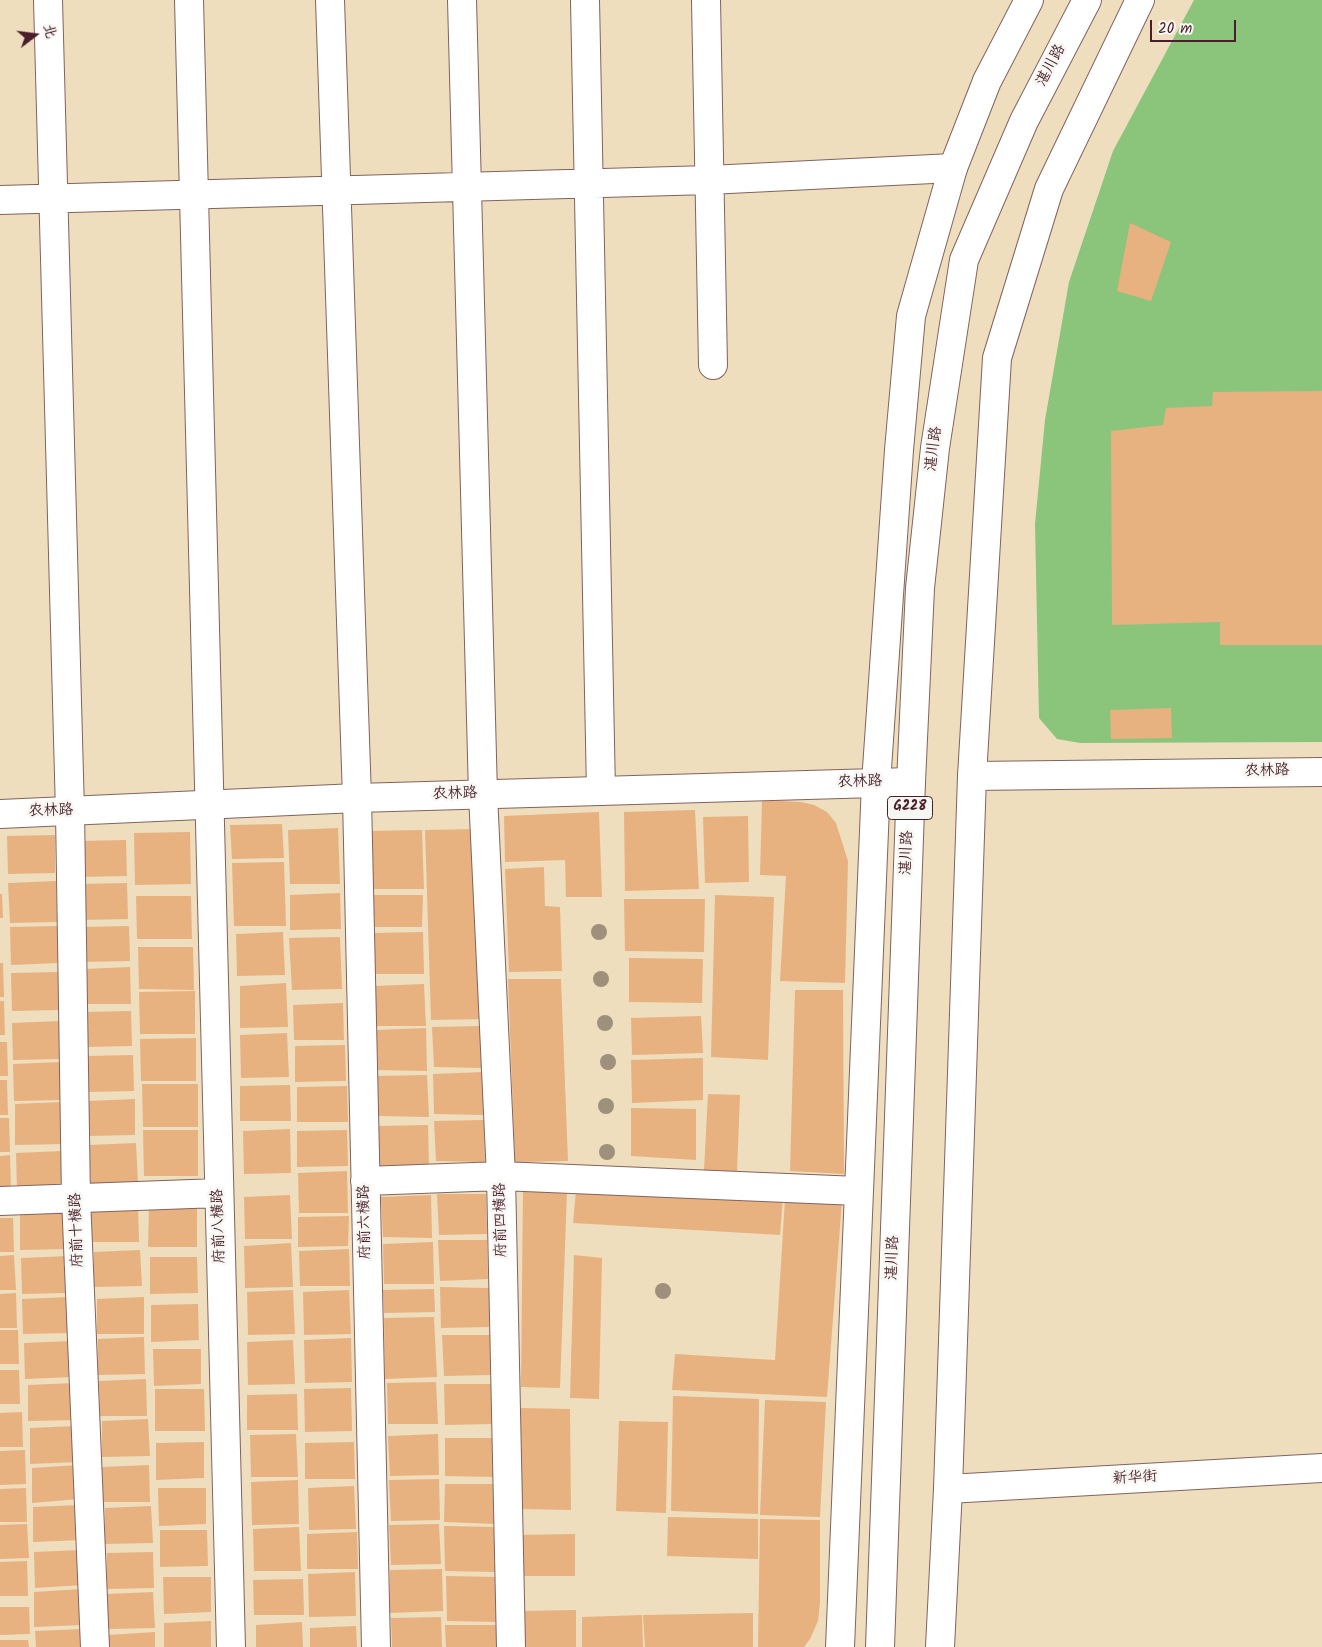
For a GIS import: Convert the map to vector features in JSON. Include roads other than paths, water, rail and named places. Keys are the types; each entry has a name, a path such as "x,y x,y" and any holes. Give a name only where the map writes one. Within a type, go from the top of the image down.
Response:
{"main road":[{"name":"府前十横路","path":"48,0 70,812 76,1198 95,1647"},
{"name":"府前八横路","path":"188,0 231,1647"},
{"name":"府前六横路","path":"330,0 357,798 376,1647"},
{"name":"府前四横路","path":"462,0 483,794 501,1176 511,1647"},
{"path":"585,0 601,791"},
{"path":"706,0 713,365"},
{"path":"840,1647 876,783 898,460 911,316 953,168 987,81 1029,0"},
{"name":"湛川路","path":"880,1647 911,782 920,588 933,466 964,260 1024,121 1087,0"},
{"path":"940,1647 948,1489 972,776 997,358 1049,189 1140,0"},
{"path":"0,200 194,193 709,180 953,168"},
{"name":"农林路","path":"972,776 1322,772"},
{"name":"农林路","path":"0,814 357,798 911,782"},
{"path":"365,1181 501,1176 858,1191"},
{"path":"0,1201 220,1193"},
{"name":"新华街","path":"948,1489 1322,1468"}]}
